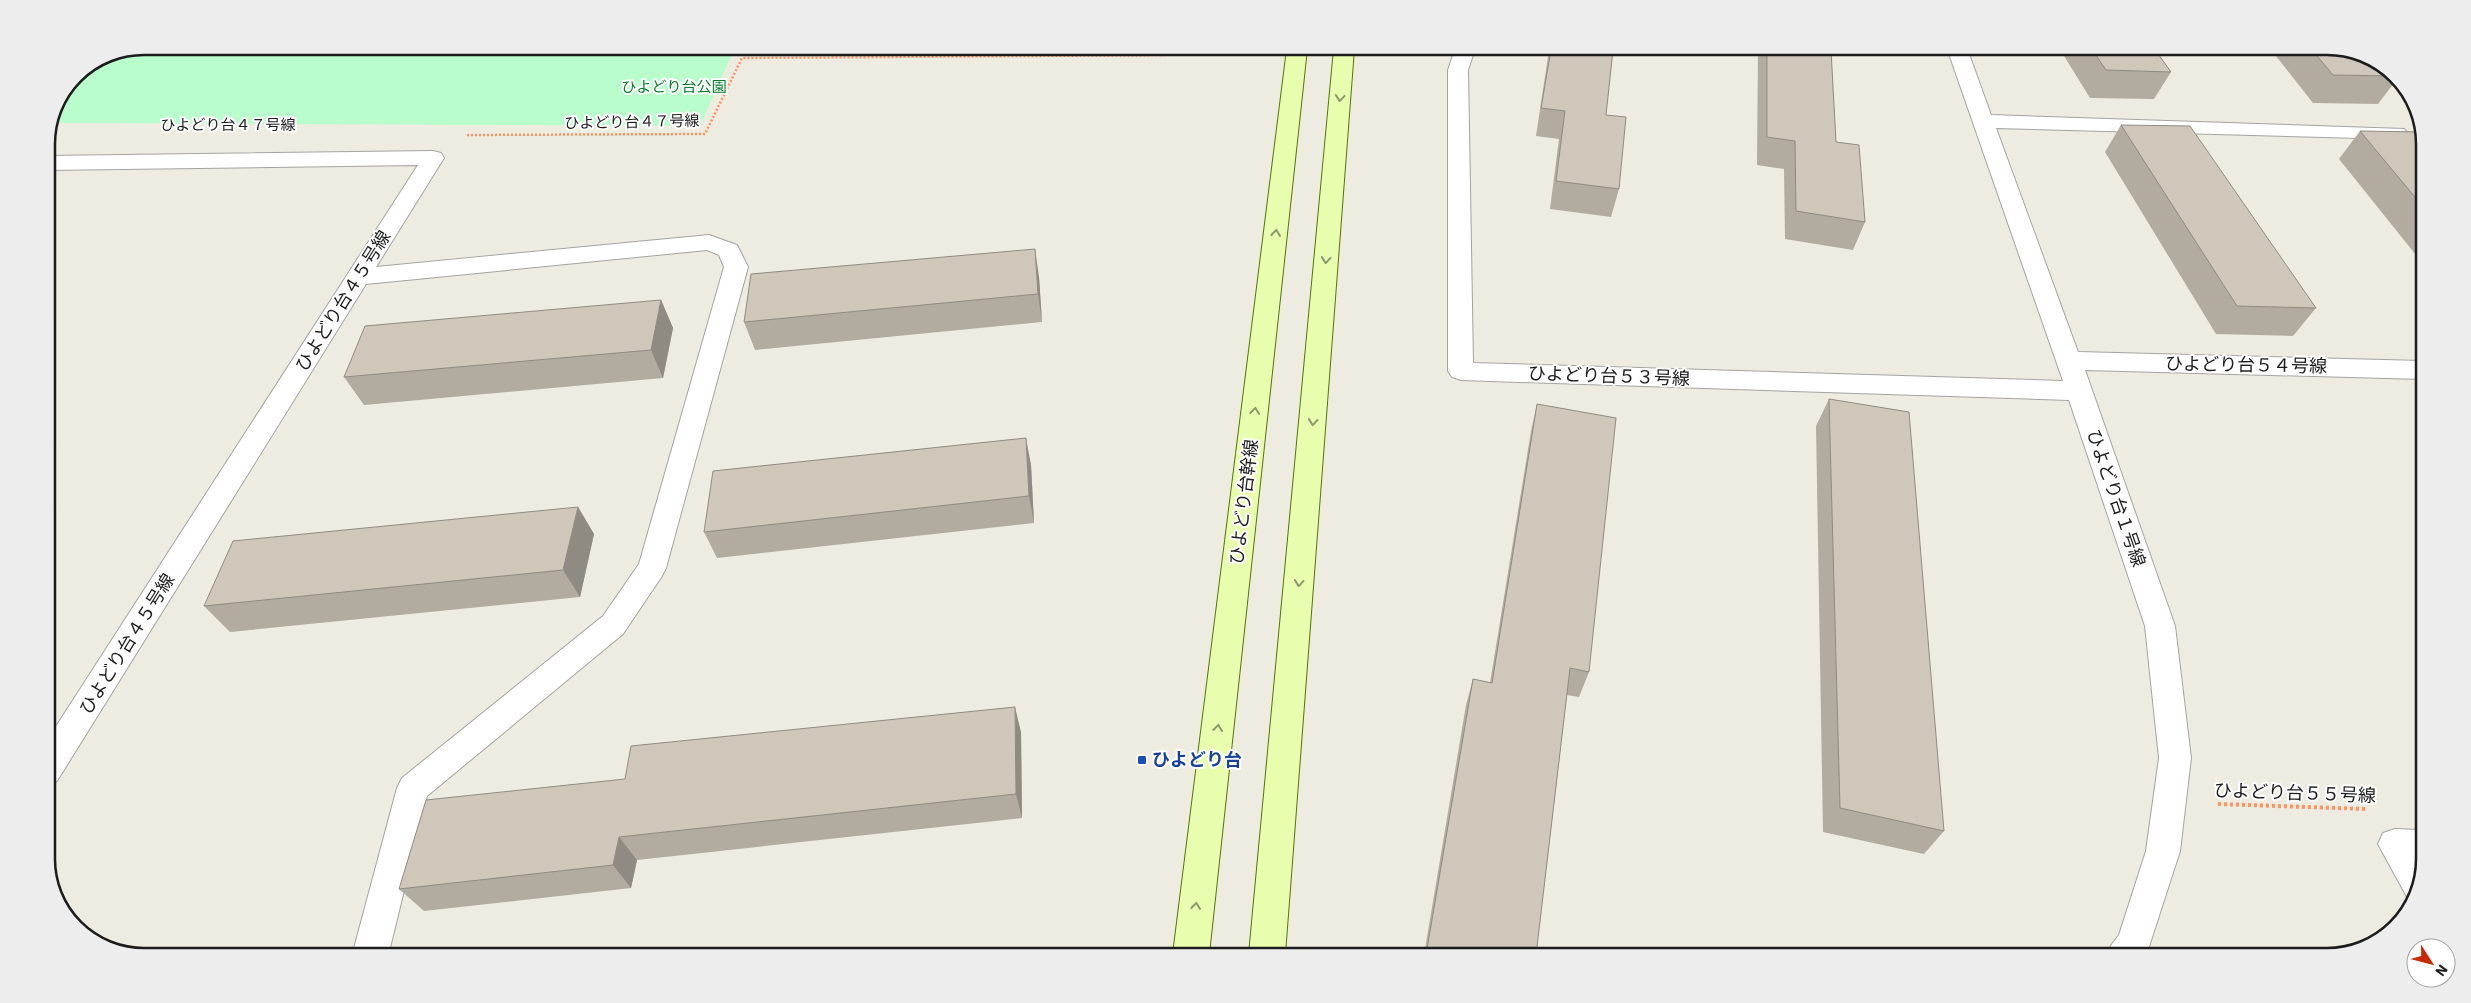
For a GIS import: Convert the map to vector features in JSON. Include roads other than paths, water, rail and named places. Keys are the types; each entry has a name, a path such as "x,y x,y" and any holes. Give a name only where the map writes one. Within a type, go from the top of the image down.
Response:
{"street":[{"name":"ひよどり台幹線","path":"1191,948 1296,55"},
{"path":"1268,948 1343,55"},
{"name":"ひよどり台５３号線","path":"1463,55 1458,70 1461,371 2079,391"},
{"name":"ひよどり台１号線","path":"1959,55 2069,361 2160,626 2175,758 2163,851 2131,948"},
{"path":"1983,121 2413,133"},
{"name":"ひよどり台４５号線","path":"55,163 433,158 55,757"},
{"path":"358,276 709,242 729,250 736,267 652,568 613,625 413,788 372,948"},
{"name":"ひよどり台５４号線","path":"2069,361 2416,370"},
{"path":"2414,876 2395,844 2416,846"}],"place":[{"name":"ひよどり台","path":"1142,760"}],"park label":[{"name":"ひよどり台公園","path":"674,87"}]}
